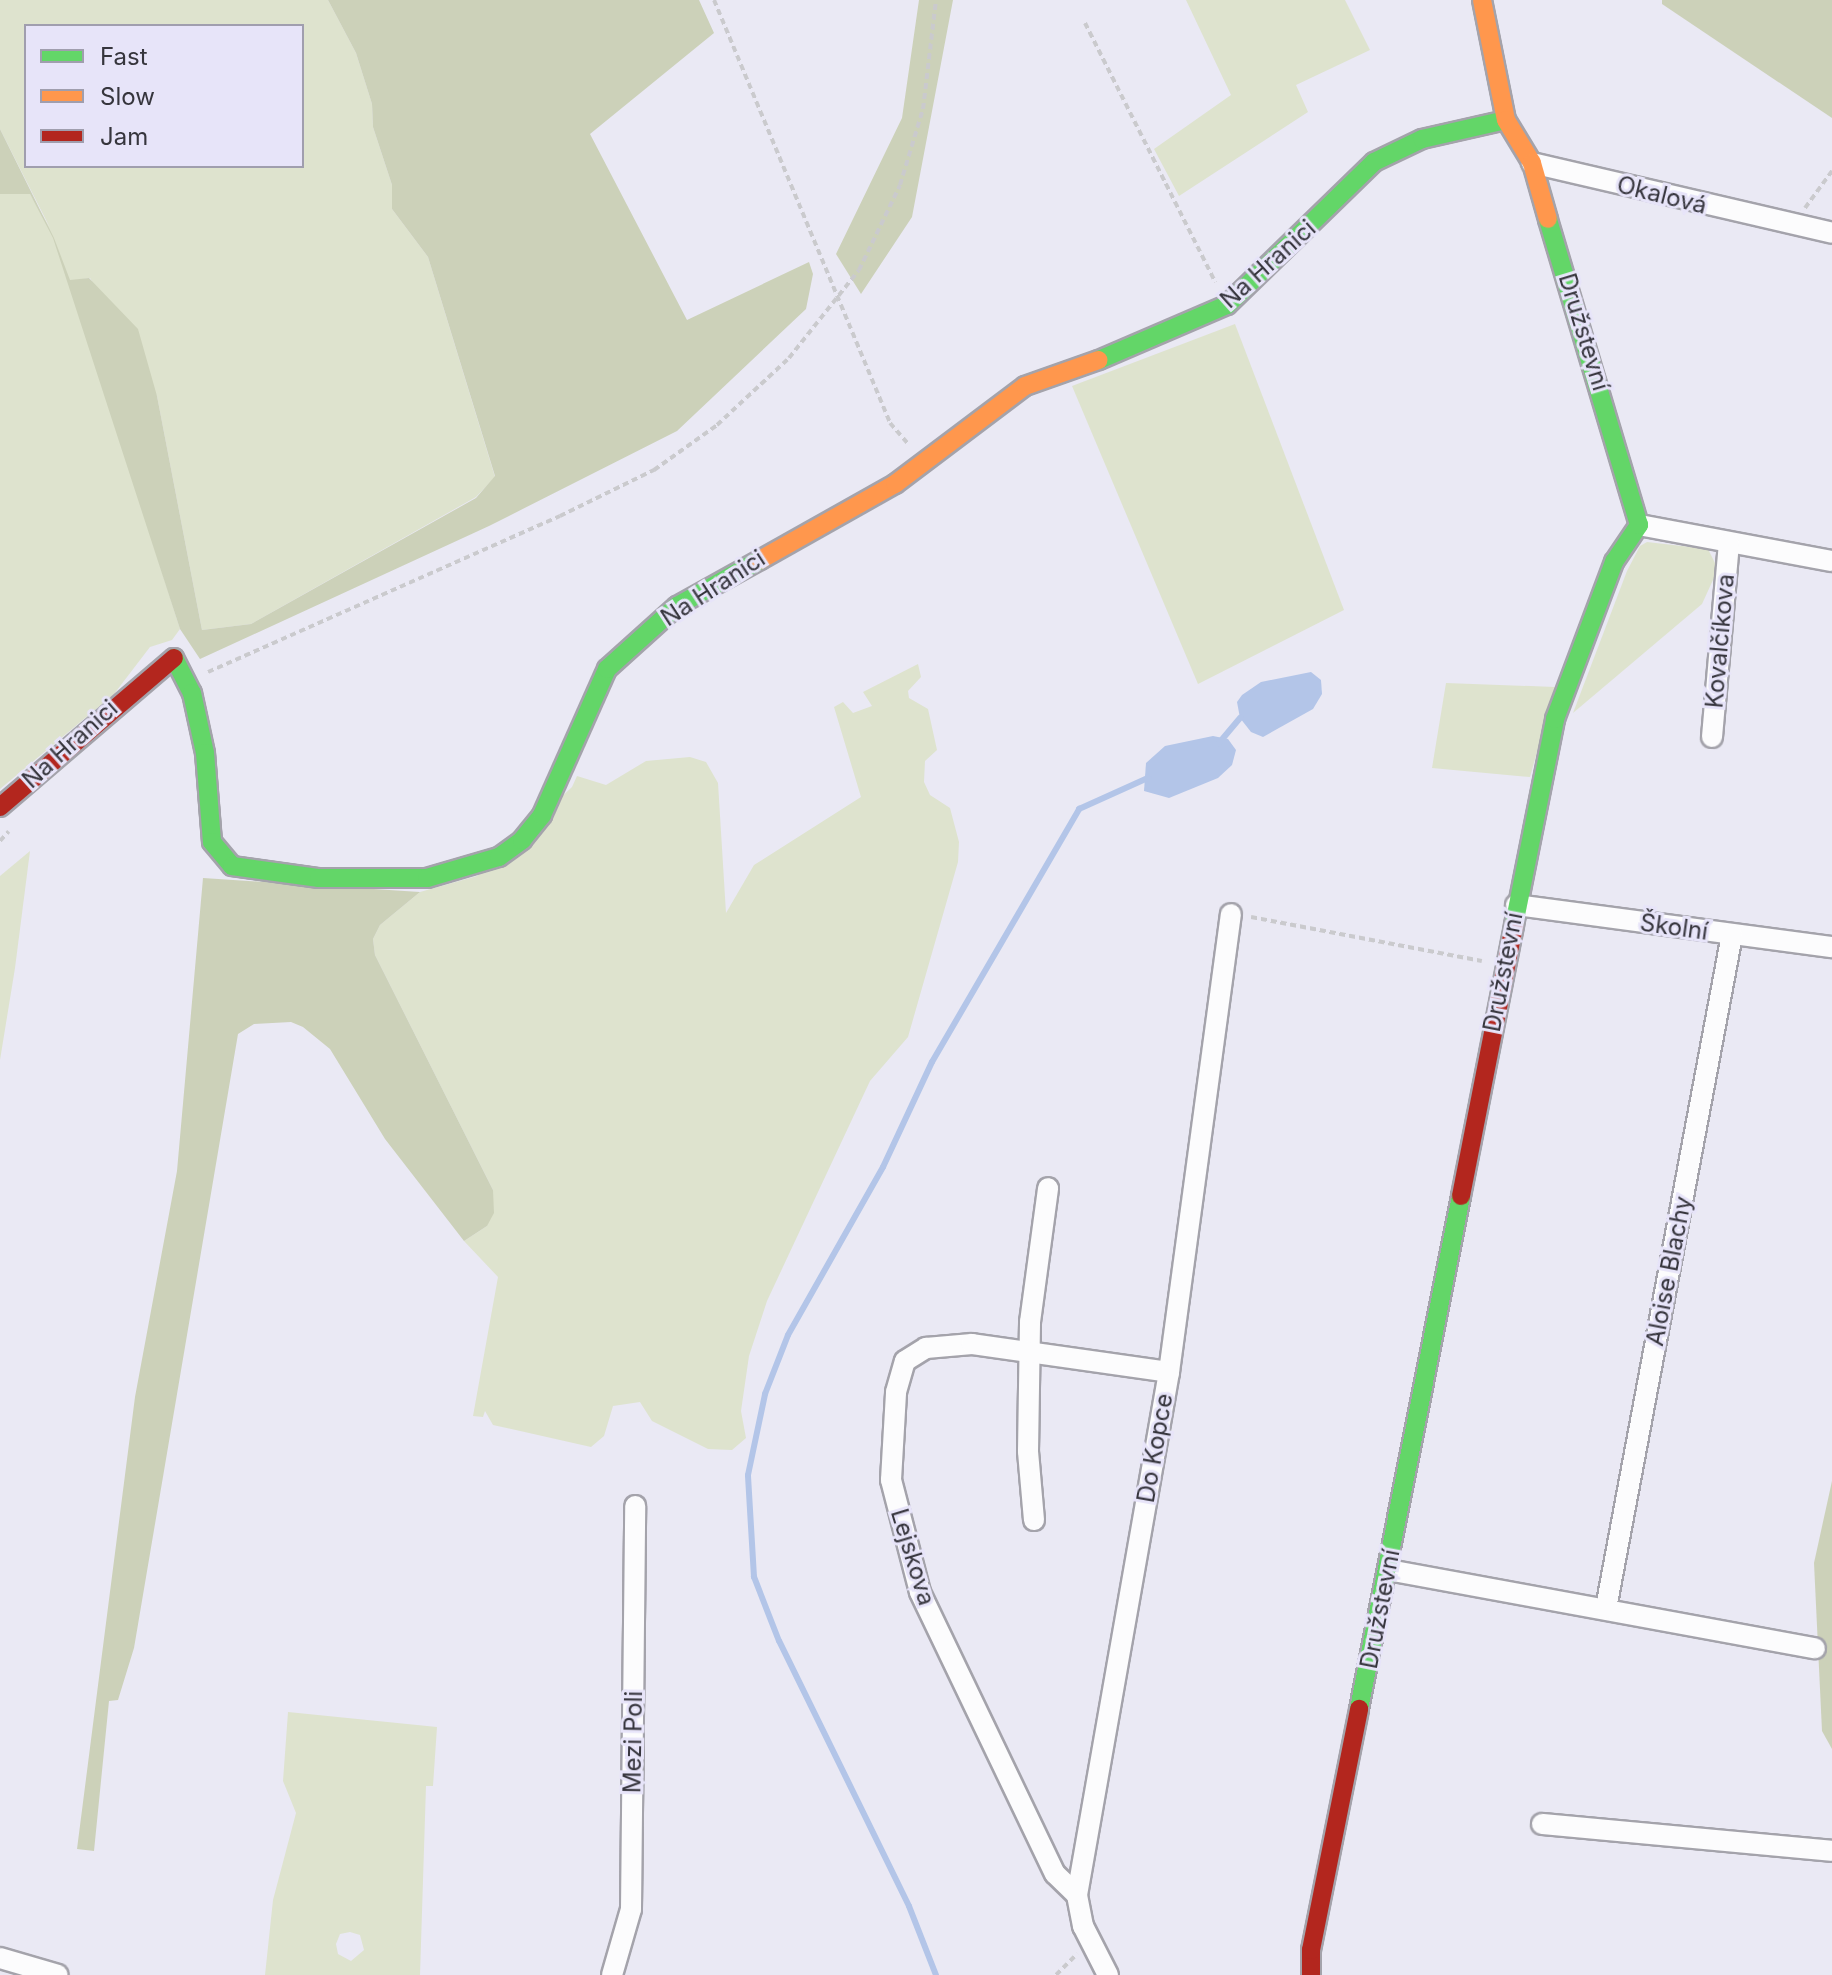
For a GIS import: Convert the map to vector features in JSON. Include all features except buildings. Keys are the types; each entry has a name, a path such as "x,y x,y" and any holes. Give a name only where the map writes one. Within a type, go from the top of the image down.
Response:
{"street":[{"name":"Družstevní","path":"1311,1975 1311,1950 1555,719 1614,562 1639,525 1532,163 1506,120 1482,0"},
{"name":"Na Hranici","path":"0,807 174,658 187,682 205,753 212,842 232,866 319,878 427,878 499,857 522,840 542,815 607,669 677,606 895,484 1025,386 1145,344 1227,305 1374,162 1422,139 1506,120"},
{"name":"Okalová","path":"1532,163 1832,233"},
{"name":"Kovalčíkova","path":"1639,525 1832,561"},
{"name":"Kovalčíkova","path":"1712,737 1729,544"},
{"name":"Školní","path":"1516,905 1832,947"},
{"name":"Do Kopce","path":"1108,1975 1091,1942 1077,1895 1169,1372 1231,914"},
{"name":"Aloise Blachy","path":"1606,1608 1732,935"},
{"path":"1034,1520 1028,1451 1030,1352 1048,1188"},
{"name":"Lejskova","path":"1077,1895 1055,1874 920,1592 891,1480 896,1392 905,1361 926,1348 972,1344 1169,1372"},
{"name":"Mezi Poli","path":"612,1975 631,1909 635,1506"},
{"path":"1388,1570 1815,1648"},
{"path":"1542,1824 1832,1851"},
{"path":"0,1958 58,1975"}],"path":[{"path":"714,0 890,423 908,444 938,452"},
{"path":"187,682 654,470 717,425 779,368 859,270 900,185 923,109 936,0"},
{"path":"1085,23 1227,305"},
{"path":"1792,226 1832,171"},
{"path":"1231,914 1504,965"},
{"path":"1056,1975 1091,1942"}],"green space":[{"path":"0,0 328,0 356,53 372,104 373,127 392,185 392,209 428,257 495,477 476,497 251,624 202,630 157,396 90,278 70,281 180,629 172,640 150,647 114,694 0,789 0,194 30,194 50,228 0,129"},
{"path":"328,0 699,0 714,33 590,134 687,320 809,262 813,274 806,309 677,431 489,526 200,659 180,629 53,238 30,194 0,194 0,129 54,238 70,280 89,278 138,329 157,396 202,630 251,624 476,498 495,476 428,257 392,209 392,185 373,127 372,104 356,53"},
{"path":"919,0 953,0 912,217 861,294 836,254 902,118"},
{"path":"1186,0 1345,0 1370,50 1296,85 1308,112 1179,196 1154,149 1231,95"},
{"path":"1662,0 1832,0 1832,118 1662,4"},
{"path":"1235,324 1344,610 1198,684 1072,386"},
{"path":"1647,542 1708,549 1718,569 1702,604 1573,713 1627,571 1640,546"},
{"path":"918,664 921,677 908,691 909,698 928,709 937,750 925,761 924,782 930,795 950,808 959,842 958,862 908,1037 870,1081 767,1301 749,1356 741,1411 746,1438 732,1450 708,1449 652,1421 640,1402 613,1406 604,1436 591,1447 493,1425 485,1411 483,1417 473,1416 498,1277 464,1241 487,1226 493,1190 375,955 373,939 380,925 420,892 477,876 572,787 577,776 606,785 646,761 690,757 706,762 718,783 726,913 754,865 861,797 834,707 843,702 853,713 872,706 863,692"},
{"path":"1446,683 1555,687 1530,777 1432,768"},
{"path":"30,851 15,968 0,1060 0,876"},
{"path":"203,878 420,892 380,925 373,939 375,955 493,1190 494,1213 487,1226 464,1241 385,1139 330,1049 303,1027 291,1022 254,1024 238,1034 134,1648 118,1700 109,1701 94,1851 77,1849 135,1397 177,1171"},
{"path":"1832,1481 1832,1749 1822,1731 1814,1563"},
{"path":"288,1712 437,1727 433,1786 426,1786 420,1975 265,1975 273,1900 296,1813 283,1781","holes":["350,1932 360,1935 364,1950 351,1961 338,1954 336,1944 340,1934"]}],"water":[{"path":"1311,672 1321,680 1322,694 1313,709 1263,737 1251,732 1240,718 1237,702 1242,695 1261,682"},
{"path":"1213,736 1228,739 1236,750 1232,765 1218,778 1169,798 1144,791 1146,763 1165,746"}],"waterway":[{"path":"1219,743 1240,718"},
{"path":"936,1975 909,1906 779,1641 754,1577 748,1475 765,1394 788,1335 883,1167 932,1062 1079,809 1148,778"}],"traffic: fast":[{"path":"1099,360 1227,305 1374,162 1422,139 1506,120"},
{"path":"1514,925 1555,719 1614,562 1639,525 1548,219"},
{"path":"174,658 192,693 205,753 212,842 232,866 319,878 427,878 499,857 522,840 542,815 607,669 677,606 760,560"},
{"path":"1359,1709 1461,1196"}],"traffic: slow":[{"path":"1482,0 1506,120 1532,163 1548,219"},
{"path":"760,560 895,484 1025,386 1099,360"}],"traffic: jam":[{"path":"0,807 174,658"},
{"path":"1461,1196 1514,925"},
{"path":"1311,1975 1311,1950 1359,1709"}]}
